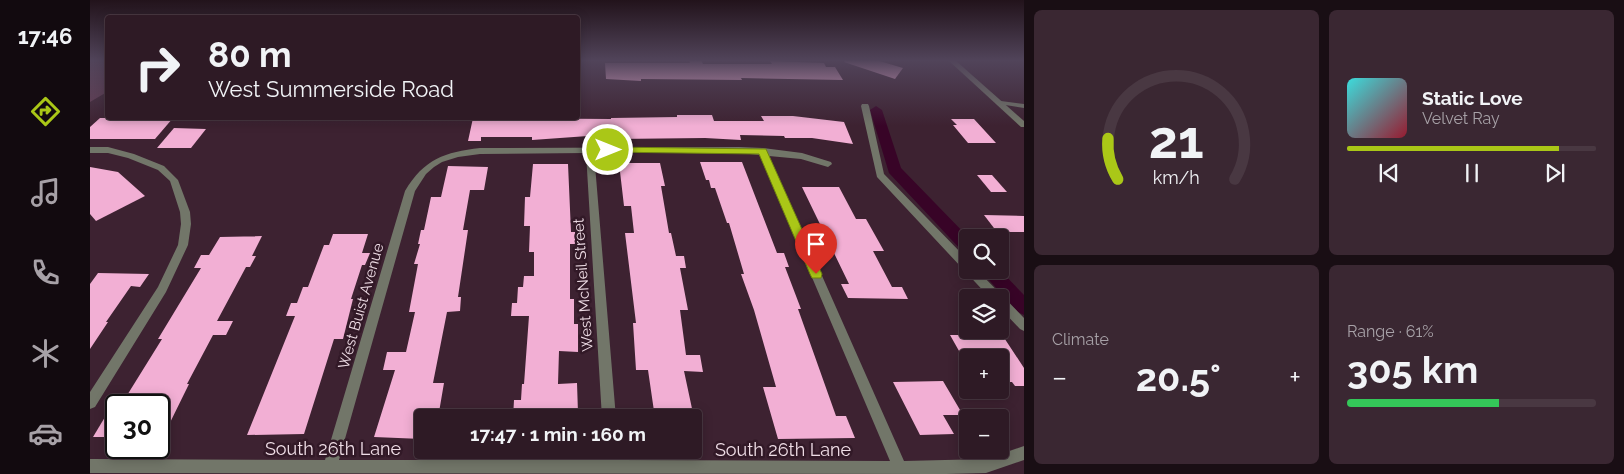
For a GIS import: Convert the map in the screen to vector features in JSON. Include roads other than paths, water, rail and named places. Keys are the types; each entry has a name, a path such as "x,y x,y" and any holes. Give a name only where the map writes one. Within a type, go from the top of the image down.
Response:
{"street":[{"path":"977,82 1024,124"},
{"path":"865,106 880,175 959,258"},
{"path":"90,150 108,150 149,162 174,180 185,212 186,224 183,245 162,289 90,402"},
{"path":"590,150 763,151 802,156 828,164"},
{"name":"West Buist Avenue","path":"330,467 410,191 419,174 435,161 458,154 480,151 590,150"},
{"name":"West McNeil Street","path":"590,150 608,409"},
{"path":"763,151 900,468"},
{"path":"978,279 988,289"},
{"path":"1009,310 1024,326"},
{"name":"South 26th Lane","path":"90,466 178,470 330,467 900,468 986,466 1024,453"},
{"path":"612,459 612,468"}],"lane":[{"path":"1001,103 1024,106"}],"waterway":[{"path":"876,110 894,170 959,238"},
{"path":"998,279 1024,307"}]}
